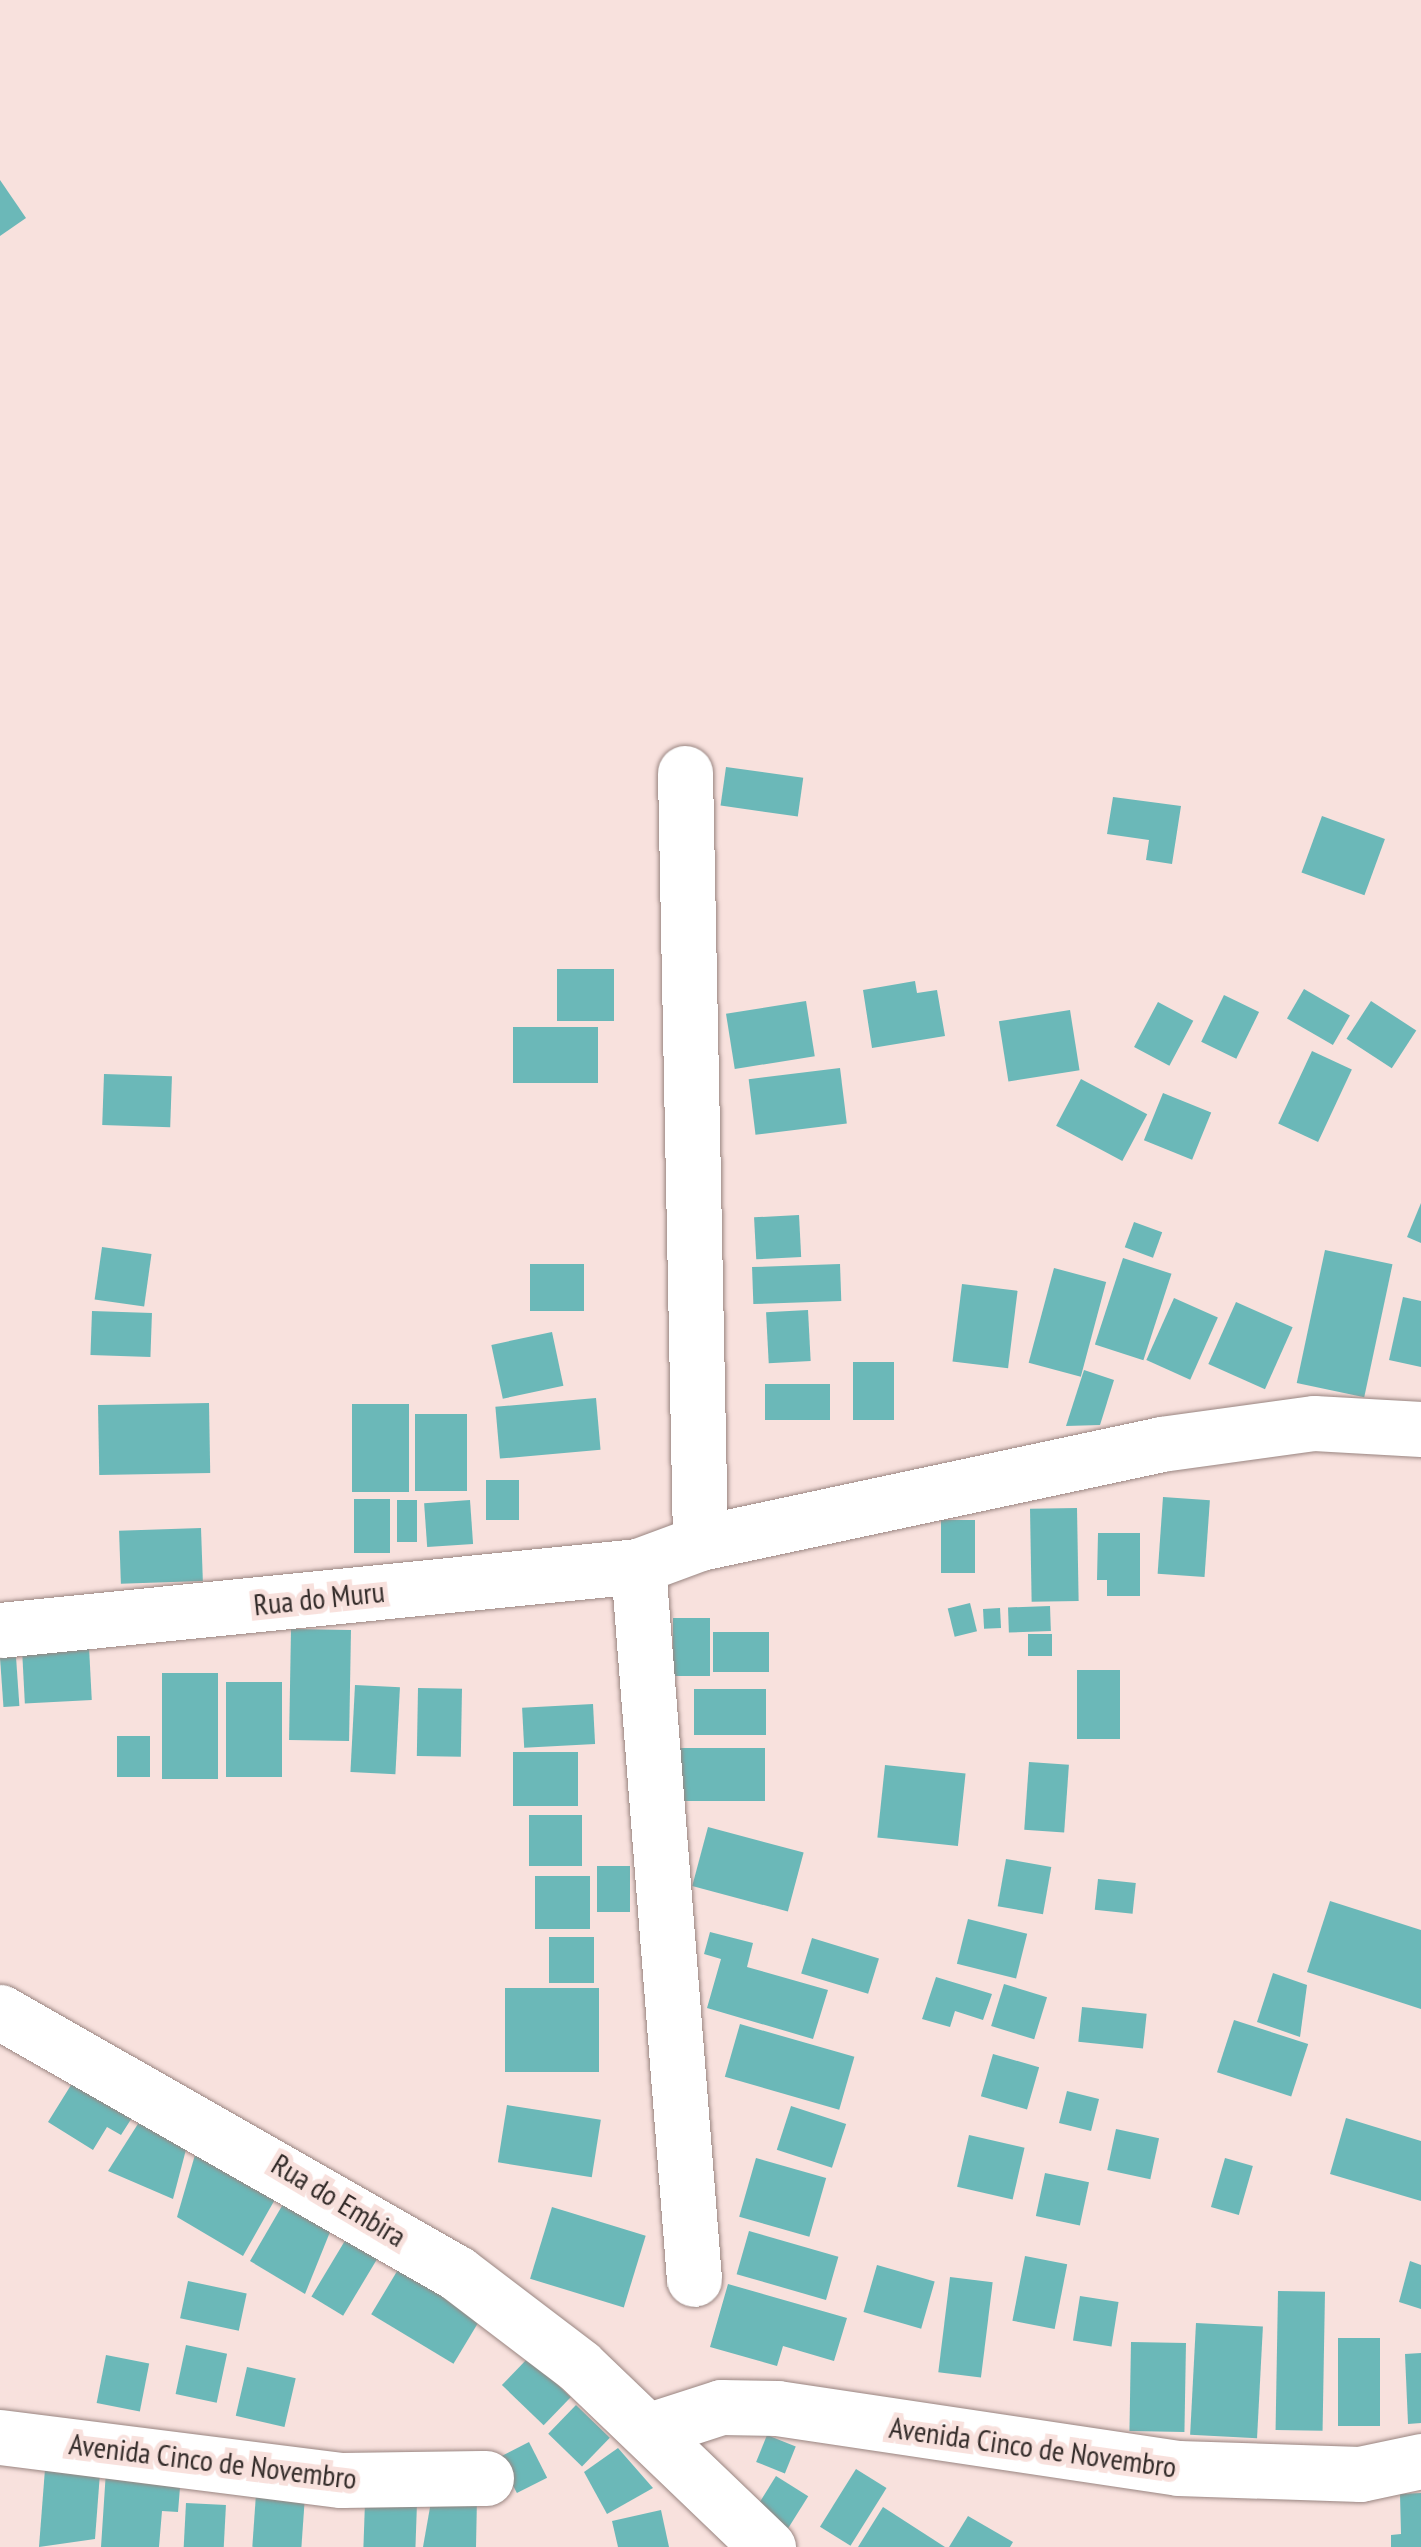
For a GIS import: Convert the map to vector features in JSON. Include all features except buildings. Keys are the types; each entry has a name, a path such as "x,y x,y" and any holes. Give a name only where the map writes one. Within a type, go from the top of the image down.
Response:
{"street":[{"path":"686,773 700,1543"},
{"name":"Rua do Muru","path":"0,1630 638,1566 700,1543 1160,1444 1314,1423 1421,1429"},
{"path":"638,1566 694,2279"},
{"name":"Rua do Embira","path":"0,2012 458,2273 650,2430 742,2537"},
{"name":"Avenida Cinco de Novembro","path":"650,2430 720,2407 777,2408 1178,2468 1360,2474 1421,2462"},
{"name":"Avenida Cinco de Novembro","path":"0,2437 342,2480 486,2478"}]}
